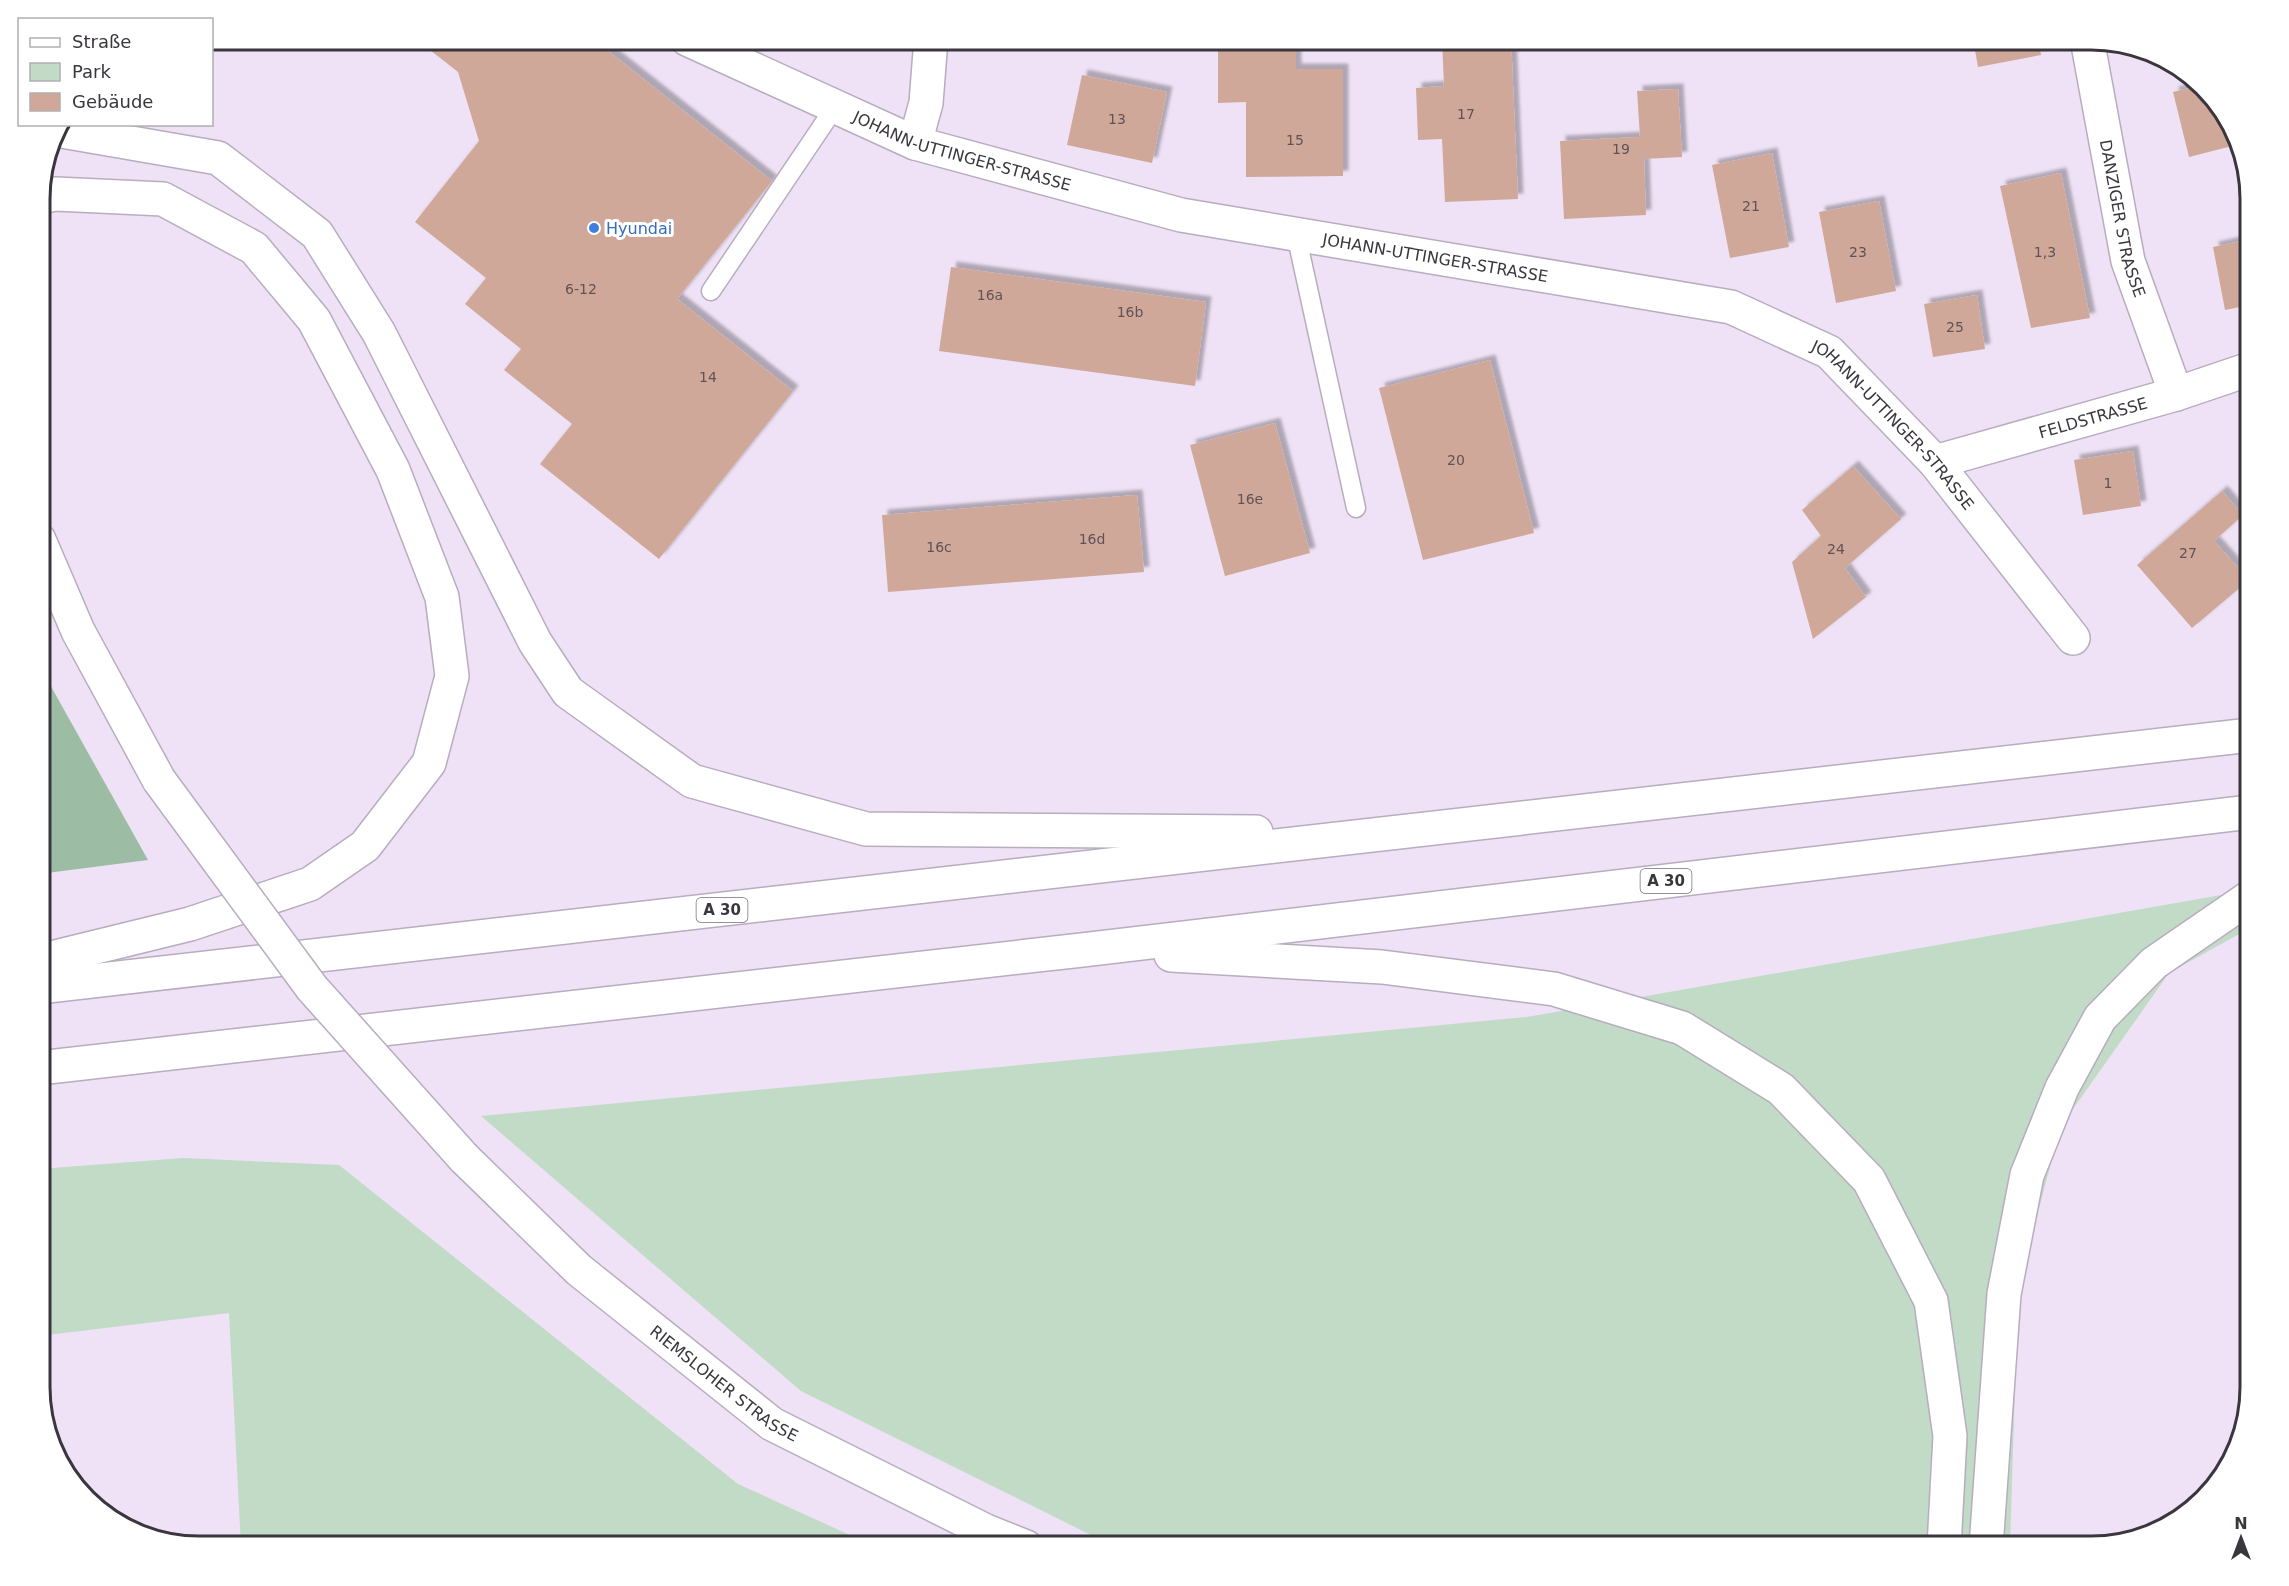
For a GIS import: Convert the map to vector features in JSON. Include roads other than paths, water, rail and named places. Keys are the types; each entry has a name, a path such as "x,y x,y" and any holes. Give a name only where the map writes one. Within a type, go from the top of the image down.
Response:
{"main road":[{"name":"JOHANN-UTTINGER-STRASSE","path":"711,50 915,143 1181,215 1731,307 1829,352 1935,462 2073,638"},
{"path":"915,143 926,103 930,50"},
{"name":"DANZIGER STRASSE","path":"2089,50 2128,261 2176,394"},
{"path":"65,132 218,158 317,234 379,333 535,642 568,692 692,781 866,829 1405,833"},
{"path":"50,195 163,199 254,248 314,320 393,470 442,597 452,676 429,763 365,846 310,884 190,924 50,958"},
{"name":"FELDSTRASSE","path":"1935,462 2176,394 2240,372"},
{"name":"RIEMSLOHER STRASSE","path":"50,566 78,631 159,780 312,988 464,1158 579,1270 772,1424 998,1536"},
{"name":"A 30","path":"50,986 2240,736"},
{"name":"A 30","path":"50,1067 1082,950 2240,813"},
{"path":"1987,1536 2004,1294 2027,1175 2062,1088 2100,1018 2154,963 2240,904"},
{"path":"1082,950 1382,967 1554,989 1683,1028 1781,1089 1869,1180 1931,1301 1950,1436 1945,1536"}],"lane":[{"path":"711,291 835,107"},
{"path":"1296,234 1356,508"}],"place":[{"name":"Hyundai","path":"594,228"}]}
